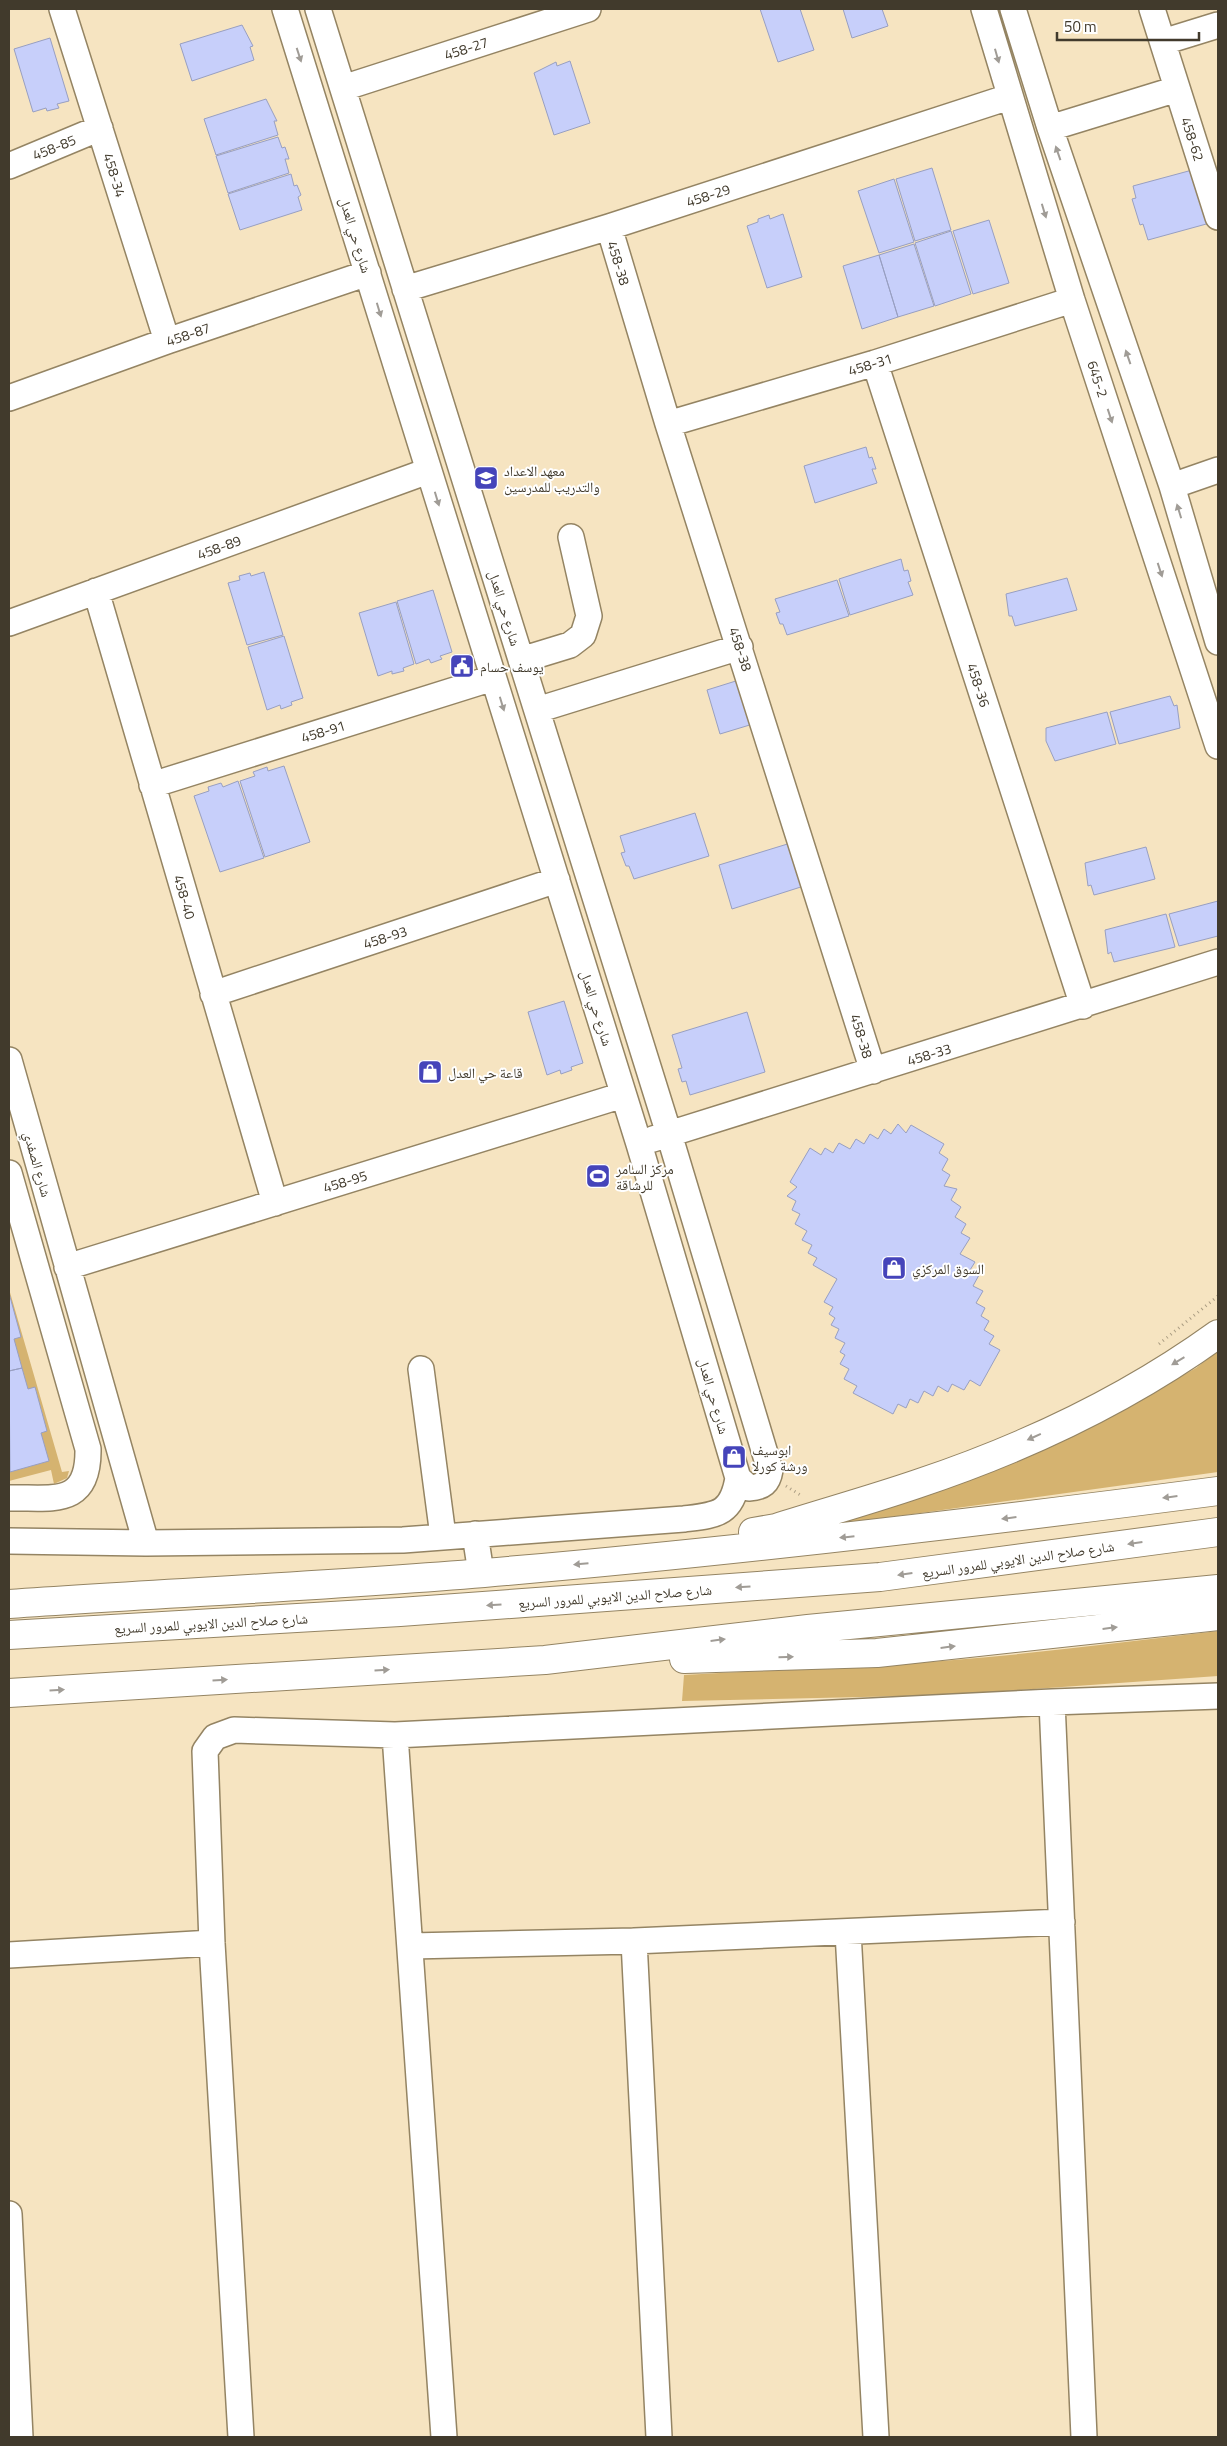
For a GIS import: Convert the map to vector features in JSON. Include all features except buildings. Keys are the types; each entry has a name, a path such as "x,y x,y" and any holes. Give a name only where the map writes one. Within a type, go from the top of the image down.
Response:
{"highway":[{"path":"613,1561 691,1543 776,1528 918,1484 974,1463 1076,1418 1128,1391 1190,1354 1218,1334"},
{"path":"9,1604 481,1573 613,1561 936,1528 1218,1491"},
{"name":"شارع صلاح الدين الايوبي للمرور السريع","path":"9,1635 410,1611 880,1578 1218,1532"},
{"path":"9,1693 545,1660 808,1629 1218,1589"},
{"path":"545,1660 735,1659 877,1653 1218,1616"}],"street":[{"name":"458-34","path":"62,9 167,341"},
{"name":"شارع حي العدل","path":"284,9 639,1144 738,1478 749,1488 760,1487 768,1480 770,1470 669,1134 318,9"},
{"name":"458-27","path":"343,88 588,9"},
{"name":"645-2","path":"984,9 1072,300 1218,746"},
{"path":"1012,9 1050,128 1172,486 1218,642"},
{"name":"458-62","path":"1152,9 1218,217"},
{"path":"1163,42 1218,25"},
{"path":"1050,128 1177,89"},
{"name":"458-29","path":"405,289 609,227 1010,97"},
{"name":"458-85","path":"9,166 100,128"},
{"name":"458-38","path":"609,227 668,424 873,1071"},
{"name":"458-87","path":"9,398 167,341 368,273"},
{"name":"458-31","path":"668,424 874,363 1072,300"},
{"name":"458-36","path":"874,363 1083,1006"},
{"name":"458-89","path":"9,623 428,470"},
{"path":"1172,486 1218,470"},
{"path":"521,660 570,644 583,635 589,616 571,537"},
{"name":"458-40","path":"96,591 274,1203"},
{"path":"537,710 740,647"},
{"name":"458-91","path":"152,785 494,678"},
{"name":"458-93","path":"213,994 557,880"},
{"name":"458-33","path":"639,1144 1218,962"},
{"name":"شارع الصفدي","path":"9,1060 146,1543"},
{"name":"458-95","path":"67,1267 623,1095"},
{"path":"9,1173 88,1449 86,1474 81,1484 65,1497 9,1498"},
{"path":"421,1370 443,1536"},
{"path":"9,1541 146,1543 403,1540 716,1515 732,1500 738,1478"},
{"path":"474,1534 481,1573"},
{"path":"241,2437 212,1943 205,1751 215,1737 234,1730 394,1735 1052,1702 1218,1696"},
{"path":"1052,1702 1084,2437"},
{"path":"394,1735 411,1946 444,2437"},
{"path":"411,1946 634,1941 1062,1922"},
{"path":"848,1932 876,2437"},
{"path":"634,1941 659,2437"},
{"path":"9,1955 212,1943"},
{"path":"9,2214 20,2437"}],"path":[{"path":"1158,1345 1218,1296"}],"shaded area":[{"path":"9,1289 62,1472 69,1471 67,1478 54,1484 51,1470 9,1481"},
{"path":"1218,1351 1218,1472 827,1526 1137,1401 1196,1368"},
{"path":"1218,1631 1218,1676 950,1695 682,1701 684,1675 920,1663"}],"place":[{"name":"معهد الاعداد والتدريب للمدرسين","path":"486,478"},
{"name":"يوسف حسام","path":"462,666"},
{"name":"قاعة حي العدل","path":"430,1072"},
{"name":"مركز السامر للرشاقة","path":"598,1176"},
{"name":"السوق المركزي","path":"894,1268"},
{"name":"ابوسيف ورشة كورلا","path":"734,1457"}]}
